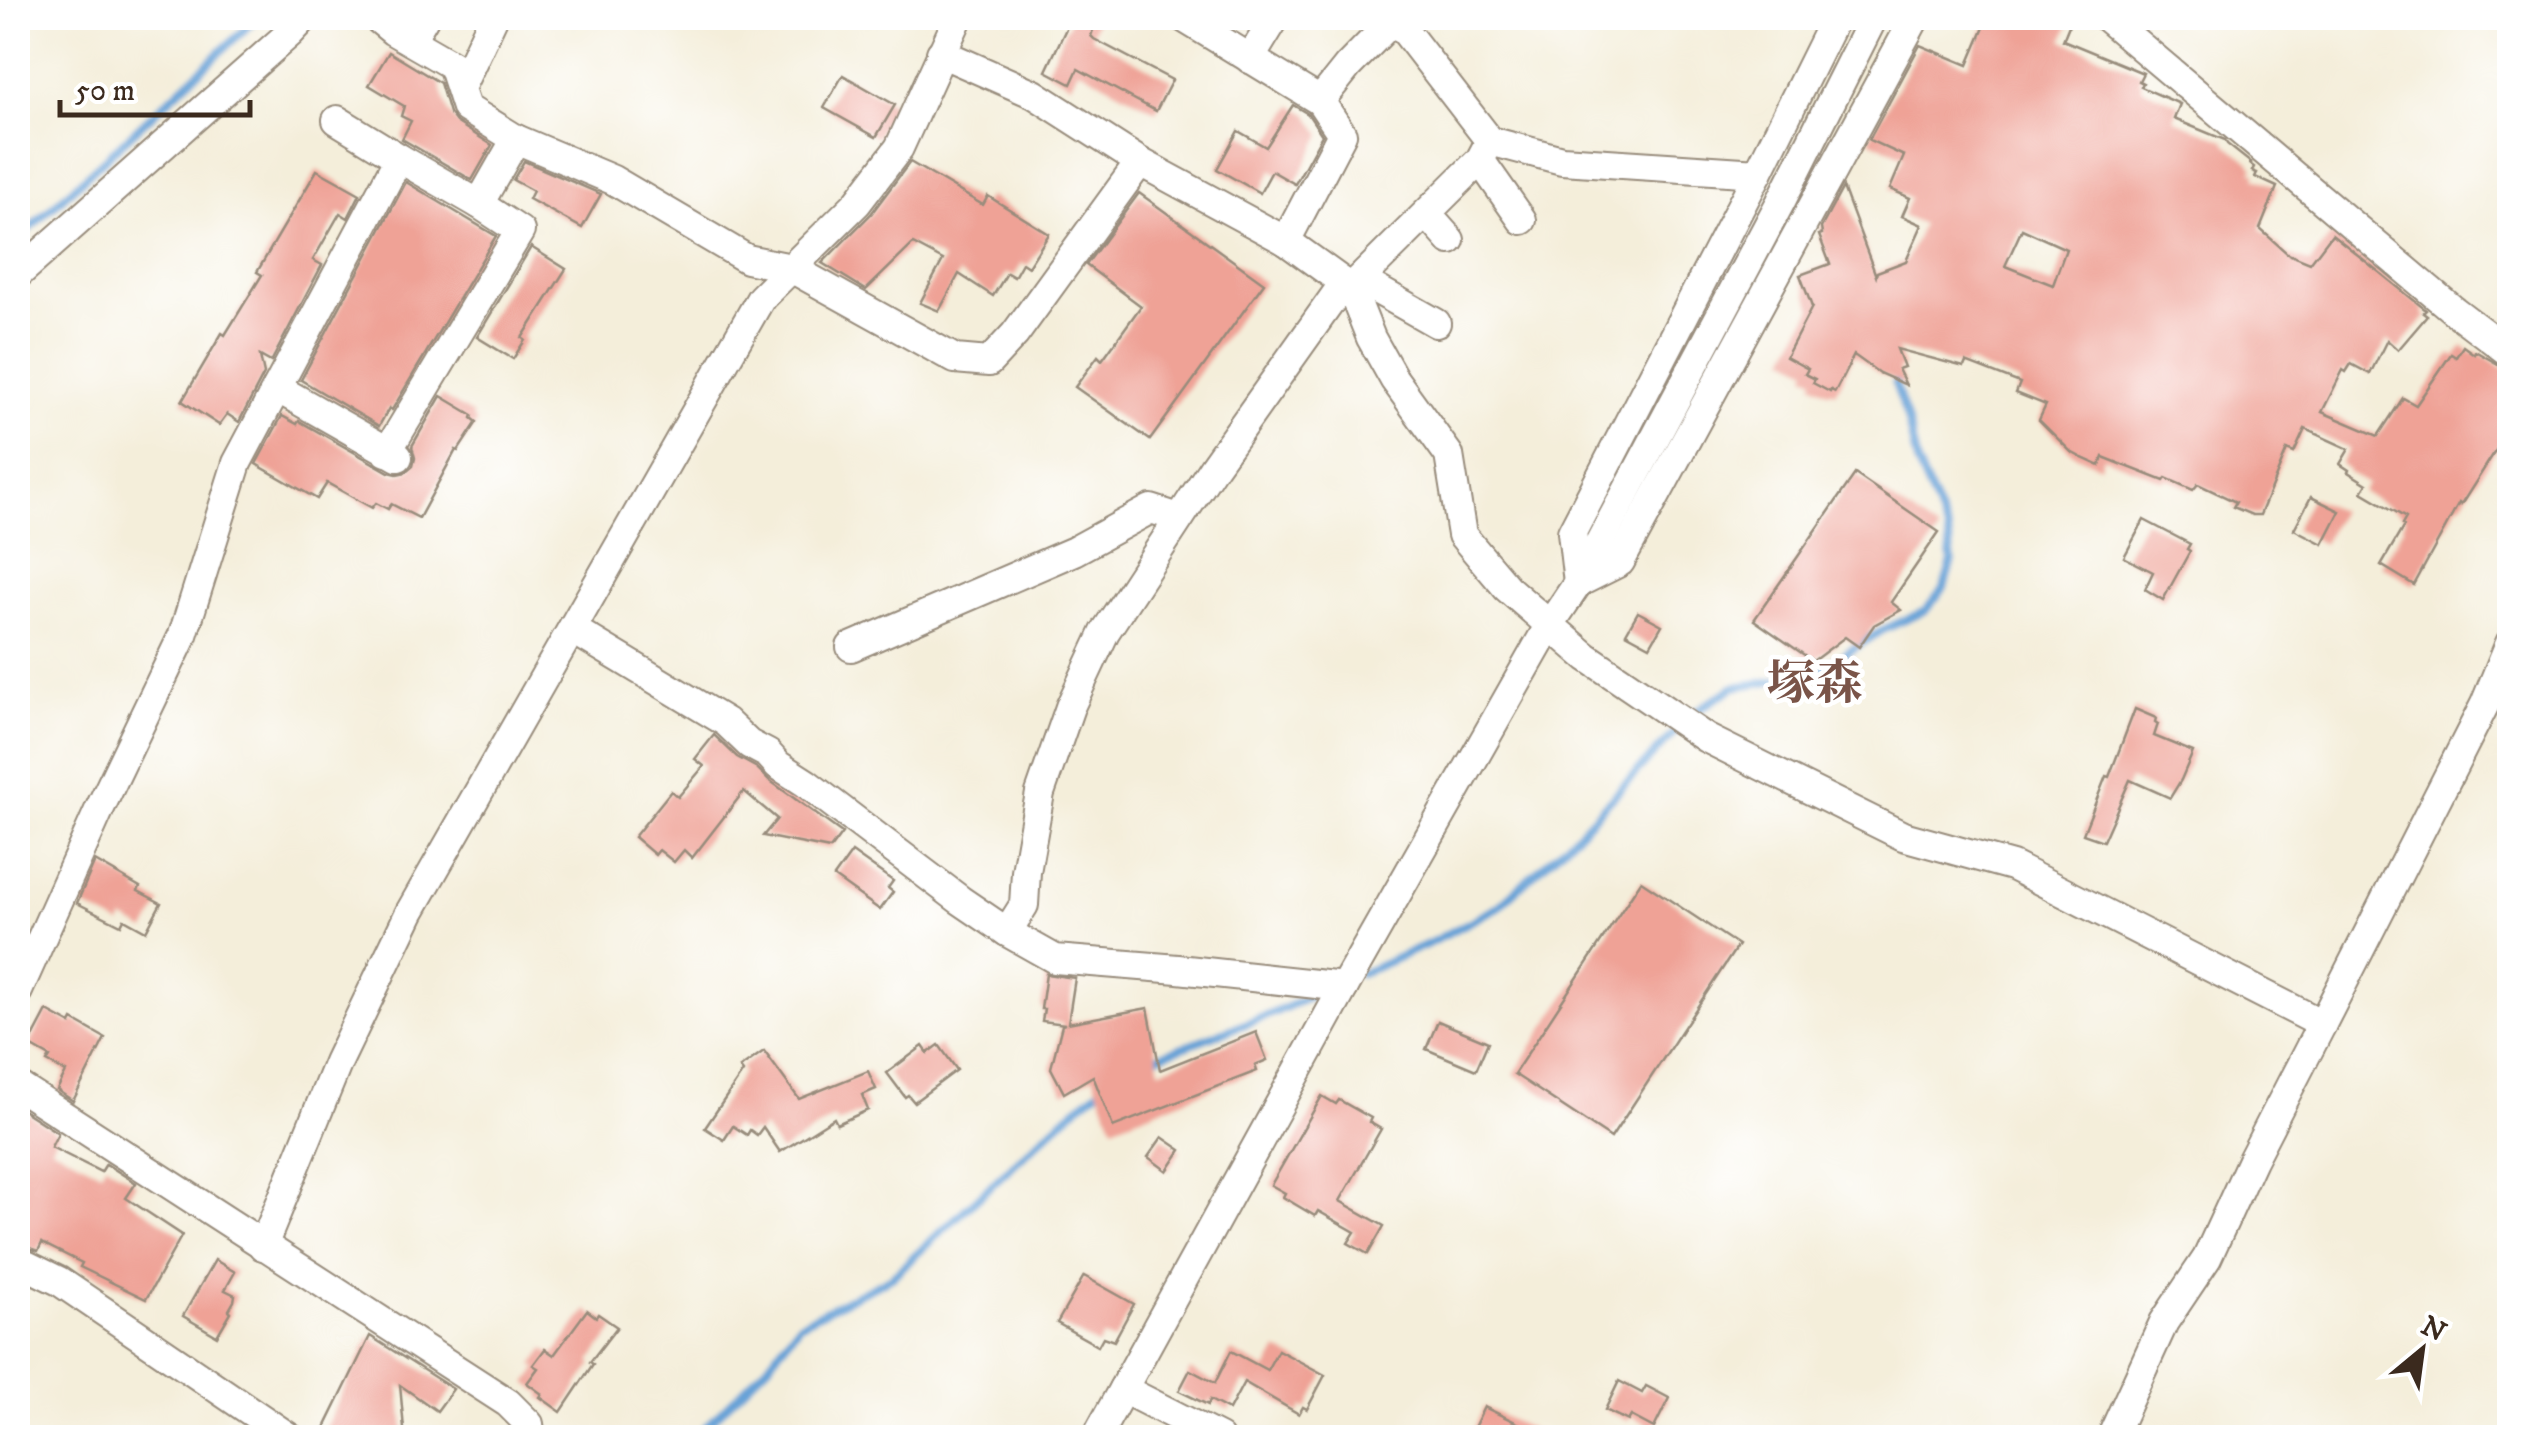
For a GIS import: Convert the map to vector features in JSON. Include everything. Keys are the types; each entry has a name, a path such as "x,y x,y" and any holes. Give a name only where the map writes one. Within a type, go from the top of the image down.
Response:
{"street":[{"path":"18,274 304,18"},
{"path":"377,18 418,29 452,66 466,108 516,139 612,180 746,259 791,268 955,360 988,362 1014,334 1140,162"},
{"path":"460,86 493,18"},
{"path":"262,1246 338,1062 410,912 761,298 857,204 899,148 958,18"},
{"path":"1184,18 1320,101 1342,134 1286,241"},
{"path":"1250,59 1274,18"},
{"path":"1320,101 1395,18 1485,150 1522,220"},
{"path":"1578,583 1572,532 1835,18"},
{"path":"1096,1438 1344,987 1549,626 1578,583 1780,203 1872,18"},
{"path":"1578,583 1620,562 1915,18"},
{"path":"2107,18 2452,309 2510,353"},
{"path":"941,53 1034,94 1140,162 1286,241 1352,284 1436,323"},
{"path":"277,388 392,454 520,230 336,120"},
{"path":"478,204 516,139"},
{"path":"1485,150 1562,160 1758,173"},
{"path":"1007,932 1024,905 1040,794 1070,708 1105,632 1178,518 1352,284 1427,214 1485,150"},
{"path":"18,991 182,635 237,463 399,158"},
{"path":"1427,214 1450,240"},
{"path":"1352,284 1371,338 1394,380 1449,454 1462,535 1507,588 1587,657 1706,738 1903,836 2012,866 2322,1024"},
{"path":"850,647 1074,551 1151,509 1178,518"},
{"path":"572,629 726,722 749,744 768,754 960,900 1055,959 1344,987"},
{"path":"2111,1438 2164,1322 2207,1258 2252,1160 2485,704 2510,644"},
{"path":"18,1086 508,1403 529,1424 531,1438"},
{"path":"18,1261 59,1281 290,1438"},
{"path":"1123,1389 1219,1438"}],"building":[{"path":"1071,18 1097,18 1091,36 1094,39 1172,80 1156,111 1078,69 1071,84 1046,71"},
{"path":"1988,18 2072,18 2063,40 2143,73 2141,87 2180,104 2174,119 2225,140 2251,163 2252,171 2257,173 2255,177 2277,187 2260,229 2288,254 2310,263 2332,234 2426,310 2423,313 2427,316 2398,350 2387,340 2370,374 2351,364 2346,372 2343,370 2322,412 2378,436 2403,398 2416,405 2451,354 2456,357 2463,346 2510,371 2510,428 2459,503 2414,585 2381,565 2406,518 2362,492 2367,484 2340,464 2349,449 2305,429 2294,453 2287,450 2260,515 2252,515 2233,507 2236,502 2198,484 2193,490 2103,457 2100,466 2082,458 2039,420 2046,405 2016,393 2020,383 1966,362 1964,367 1897,349 1904,367 1898,369 1906,385 1879,373 1854,355 1835,392 1830,392 1813,383 1815,379 1805,374 1808,369 1786,357 1812,307 1800,275 1830,264 1819,235 1843,187 1876,276 1877,272 1906,261 1922,225 1902,216 1910,198 1890,189 1904,156 1869,140 1920,45 1968,65","holes":["2022,229 2066,249 2053,285 2005,266"]},
{"path":"389,52 440,83 449,113 456,122 492,145 472,180 402,139 411,121 401,116 404,106 369,85"},
{"path":"843,75 895,105 876,137 824,108"},
{"path":"1293,105 1308,114 1322,135 1295,184 1272,171 1260,193 1217,169 1238,131 1266,147"},
{"path":"524,161 601,194 582,228 529,199 533,191 513,180"},
{"path":"910,162 983,205 988,196 1049,234 1028,267 1022,263 1014,277 1007,273 993,296 959,274 939,311 920,303 943,260 913,244 866,290 822,263 871,214"},
{"path":"317,170 360,194 348,218 340,213 313,260 322,265 271,362 260,356 264,374 239,422 227,414 219,425 182,401 262,275 257,272"},
{"path":"406,182 496,236 379,426 301,380"},
{"path":"1139,193 1264,283 1150,440 1075,387 1098,356 1102,360 1141,306 1086,265"},
{"path":"531,247 566,269 513,359 477,337"},
{"path":"441,396 473,415 477,422 456,450 419,518 391,504 388,509 376,503 372,508 327,483 317,499 256,464 282,416 297,424 299,421 389,472 406,472 415,458 412,446"},
{"path":"1855,474 1939,532 1891,602 1901,610 1874,625 1859,647 1845,637 1813,661 1754,620"},
{"path":"2311,497 2340,511 2323,544 2294,529"},
{"path":"2144,520 2190,544 2190,551 2163,600 2145,589 2153,572 2124,557"},
{"path":"1638,612 1662,625 1650,646 1626,633"},
{"path":"2135,709 2156,718 2154,736 2193,752 2170,798 2130,780 2103,841 2083,834"},
{"path":"714,735 737,757 842,833 830,849 763,836 777,819 744,791 692,858 684,850 674,862 659,850 655,855 634,837 671,791 678,797 704,766 695,759"},
{"path":"852,852 893,881 888,888 893,892 880,910 834,877"},
{"path":"95,861 161,903 146,931 124,919 121,925 77,903"},
{"path":"1641,881 1738,945 1611,1138 1514,1074"},
{"path":"1046,974 1075,978 1068,1023 1148,1008 1160,1070 1256,1032 1267,1060 1255,1065 1257,1071 1113,1127 1093,1076 1064,1093 1051,1068 1065,1024 1042,1021"},
{"path":"47,1011 105,1038 73,1101 57,1090 66,1072 47,1062 50,1057 29,1045"},
{"path":"1438,1021 1488,1042 1476,1070 1426,1049"},
{"path":"939,1045 957,1070 914,1102 908,1095 905,1097 887,1073 923,1046 928,1053"},
{"path":"764,1051 799,1099 868,1071 876,1089 862,1095 868,1110 837,1124 834,1118 780,1152 763,1127 757,1135 750,1130 747,1135 733,1126 724,1140 705,1128 743,1072 740,1068"},
{"path":"1322,1096 1336,1104 1339,1100 1371,1118 1369,1122 1381,1129 1340,1201 1384,1226 1368,1254 1348,1243 1355,1232 1318,1211 1315,1216 1271,1185"},
{"path":"18,1107 58,1133 51,1147 101,1172 106,1164 136,1183 126,1198 182,1235 146,1299 80,1267 82,1263 42,1243 38,1251 18,1244"},
{"path":"1162,1137 1181,1150 1167,1171 1148,1157"},
{"path":"215,1260 235,1272 225,1290 235,1295 231,1312 217,1336 183,1316"},
{"path":"1084,1276 1134,1304 1114,1341 1103,1337 1098,1346 1057,1323"},
{"path":"587,1310 617,1327 590,1362 593,1364 561,1412 527,1383 538,1368 533,1365 545,1349 554,1355"},
{"path":"370,1336 453,1389 437,1411 400,1385 404,1429 400,1438 320,1438"},
{"path":"1278,1350 1325,1375 1307,1409 1303,1407 1299,1414 1244,1382 1229,1410 1179,1391 1190,1370 1215,1383 1231,1351 1267,1370"},
{"path":"1619,1381 1642,1393 1646,1386 1669,1398 1654,1428 1631,1416 1628,1421 1605,1410"},
{"path":"1484,1407 1549,1438 1469,1438"}],"waterway":[{"path":"18,239 257,18"},
{"path":"1688,719 1734,687 1813,674 1883,630 1925,611 1944,588 1952,561 1948,532 1917,463 1895,384"},
{"path":"1361,974 1498,907 1580,831 1678,729"},
{"path":"1148,1060 1316,994"},
{"path":"694,1438 768,1365 799,1324 892,1277 1106,1084"}],"district":[{"name":"塚森","path":"1815,682"}]}
